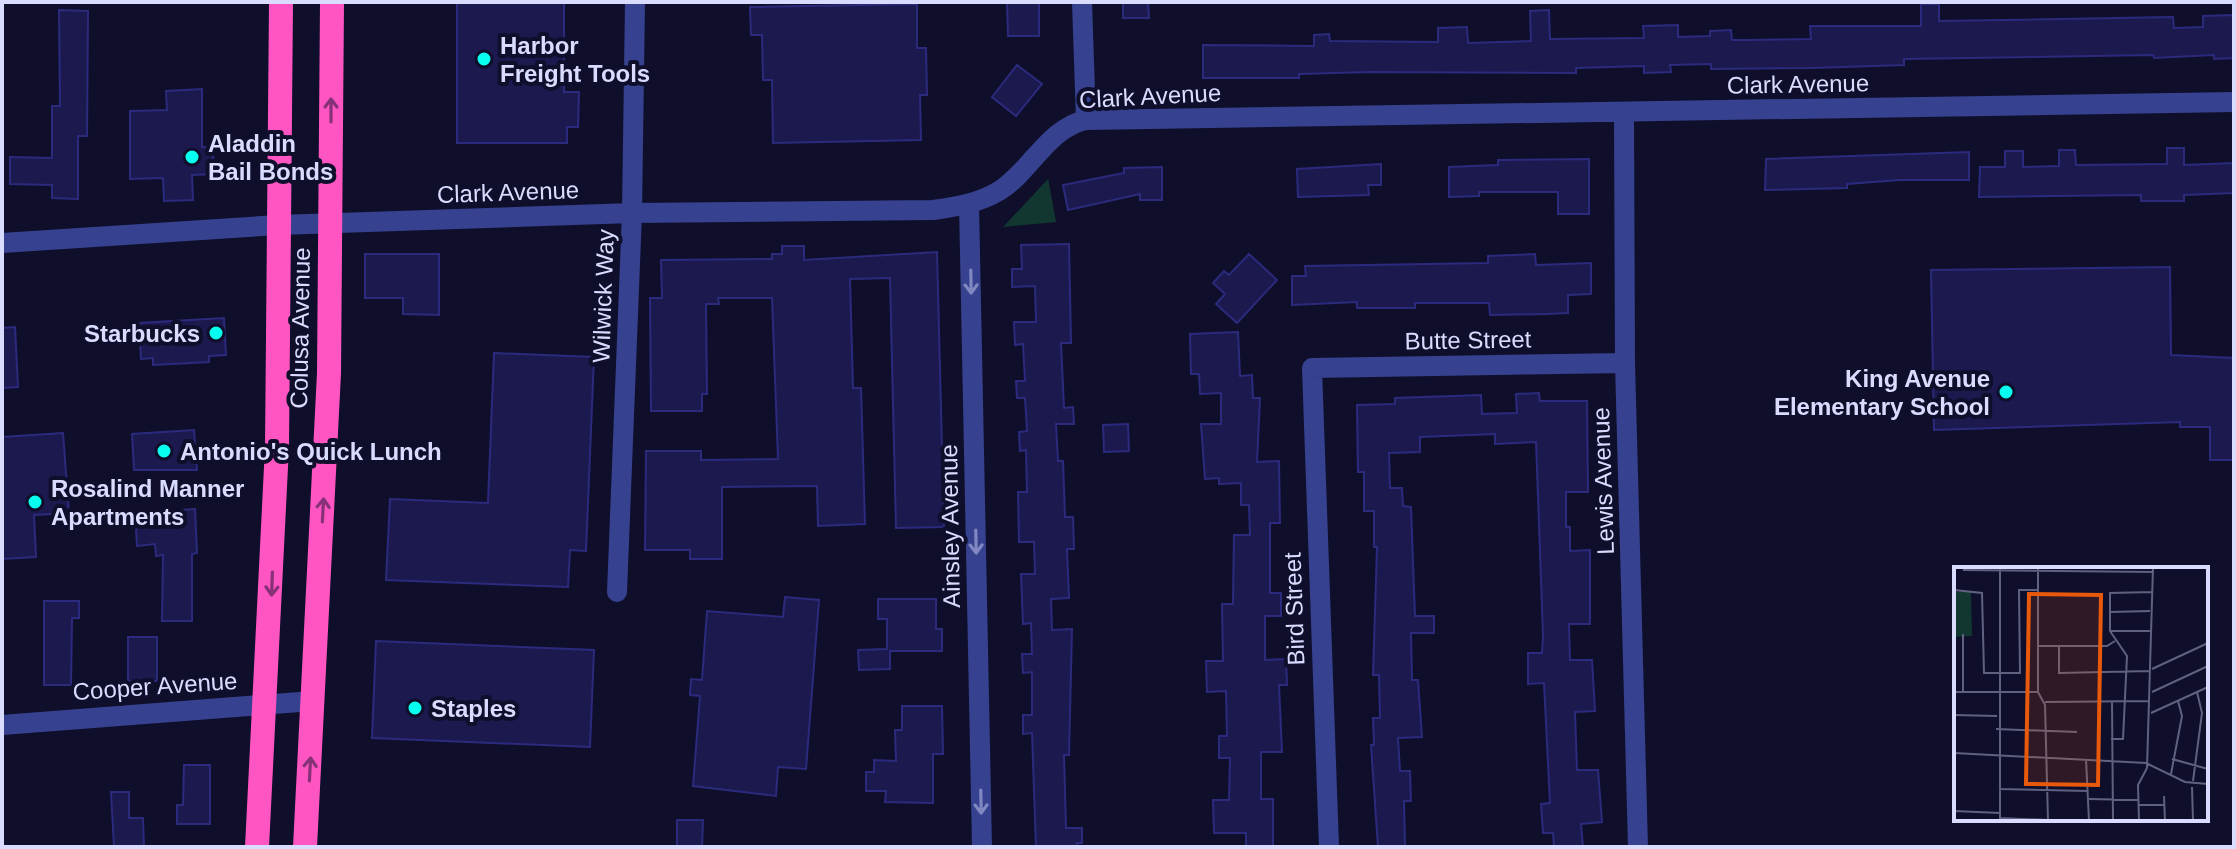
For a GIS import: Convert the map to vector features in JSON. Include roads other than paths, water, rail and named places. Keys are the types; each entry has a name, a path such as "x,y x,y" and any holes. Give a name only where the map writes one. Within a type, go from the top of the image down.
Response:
{"highway":[{"name":"Colusa Avenue","path":"257,847 277,435 281,2"},
{"name":"Colusa Avenue","path":"305,847 328,427 332,2"}],"street":[{"name":"Wilwick Way","path":"617,592 632,213 635,2"},
{"path":"1082,2 1086,120"},
{"name":"Clark Avenue","path":"2,243 278,225 632,213 933,210 969,204 1001,190 1066,126 1086,120 1624,114 2234,102"},
{"name":"Lewis Avenue","path":"1624,114 1625,363 1638,847"},
{"name":"Ainsley Avenue","path":"969,204 982,847"},
{"name":"Butte Street","path":"1312,368 1625,363"},
{"name":"Bird Street","path":"1312,368 1329,847"},
{"name":"Cooper Avenue","path":"2,725 313,701"}],"place":[{"name":"Harbor Freight Tools","path":"484,59"},
{"name":"Aladdin Bail Bonds","path":"192,157"},
{"name":"Starbucks","path":"216,333"},
{"name":"King Avenue Elementary School","path":"2006,392"},
{"name":"Antonio's Quick Lunch","path":"164,451"},
{"name":"Rosalind Manner Apartments","path":"35,502"},
{"name":"Staples","path":"415,708"}]}
